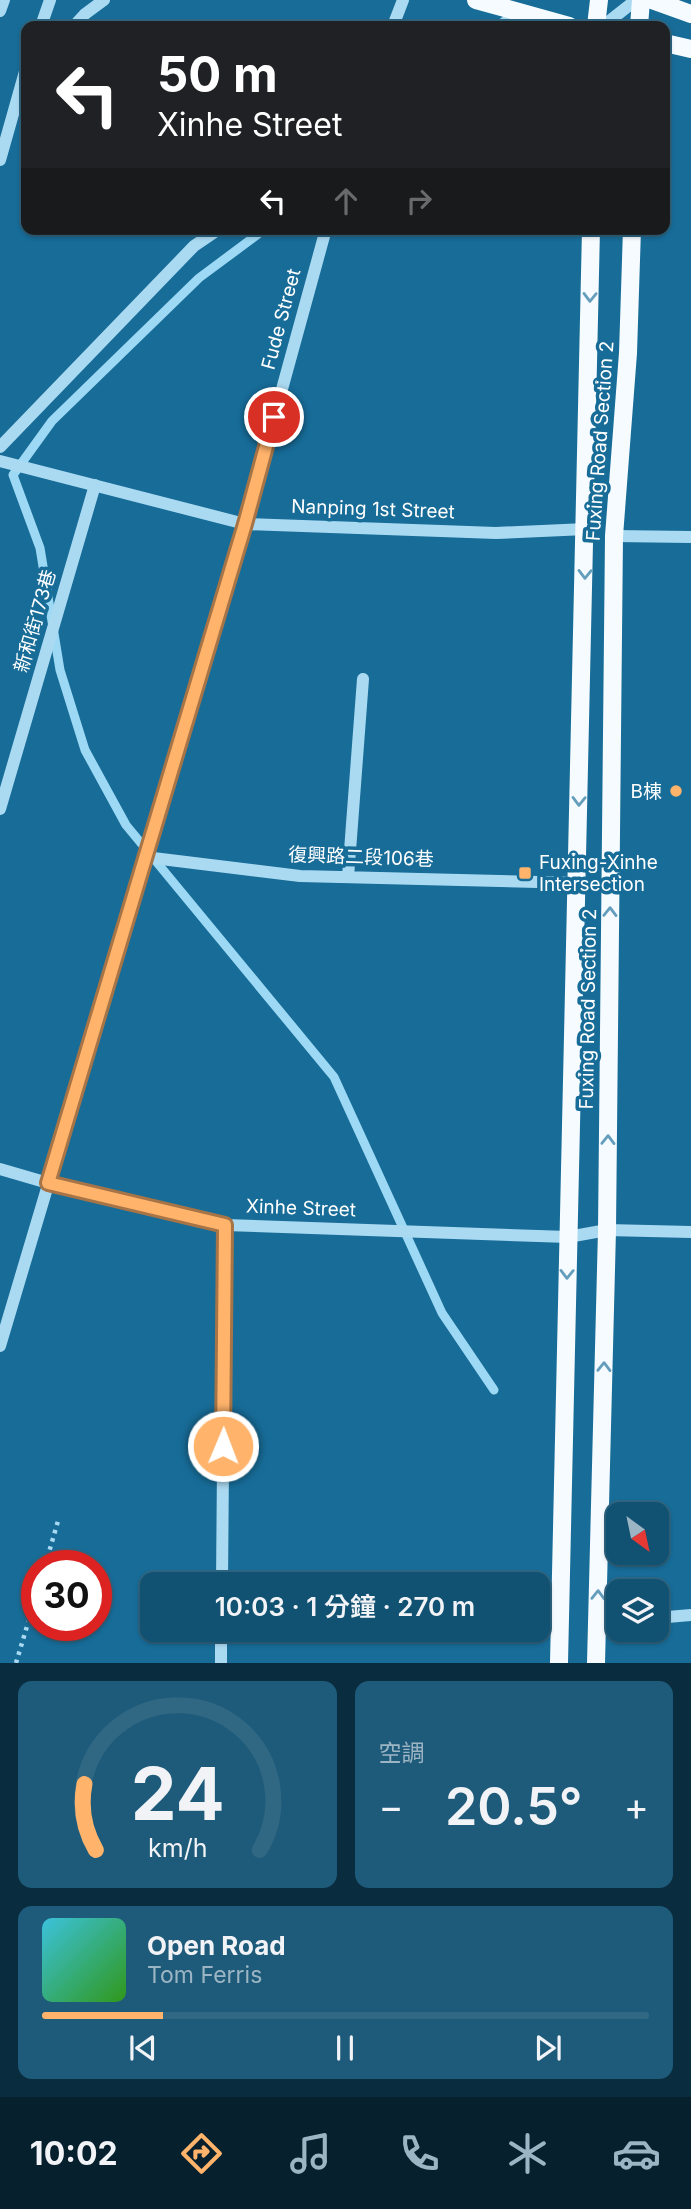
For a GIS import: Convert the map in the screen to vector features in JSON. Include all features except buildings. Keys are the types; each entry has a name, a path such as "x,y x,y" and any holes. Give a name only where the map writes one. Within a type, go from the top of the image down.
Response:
{"main road":[{"path":"476,0 549,21"},
{"path":"597,21 599,0"},
{"path":"639,0 639,21"},
{"path":"652,0 691,15"},
{"path":"670,44 691,49"},
{"name":"Fuxing Road Section 2","path":"559,1663 591,235"},
{"name":"Fuxing Road Section 2","path":"596,1663 607,1230 614,536 628,353 632,235"}],"street":[{"path":"0,11 4,0"},
{"path":"43,21 50,0"},
{"path":"79,21 104,0"},
{"path":"395,21 403,0"},
{"path":"610,21 639,0"},
{"path":"507,21 518,13"},
{"path":"0,160 21,89"},
{"path":"0,447 194,246 210,235"},
{"name":"Fude Street","path":"0,1346 245,524 324,235"},
{"name":"Nanping 1st Street","path":"0,461 245,524 496,533 586,530"},
{"name":"新和街173巷","path":"0,808 94,485"},
{"path":"614,536 691,537"},
{"path":"348,877 363,679"},
{"name":"復興路二段106巷","path":"145,857 300,876 577,883"},
{"name":"Xinhe Street","path":"0,1169 225,1225 568,1237 607,1230 691,1232"},
{"path":"222,1572 225,1225"},
{"path":"669,1617 691,1615"},
{"path":"597,1621 606,1621"},
{"path":"221,1663 222,1642"}],"path":[{"path":"50,1550 58,1521"},
{"path":"16,1663 23,1641"}],"waterway":[{"path":"257,235 199,278 52,421 13,475 40,548 60,670 85,750 126,825 334,1077 442,1313 494,1390"}],"place":[{"name":"B棟","path":"676,791"},
{"name":"Fuxing-Xinhe Intersection","path":"525,873"}],"route":[{"path":"223,1446 225,1225 48,1183 245,524 274,417"}]}
